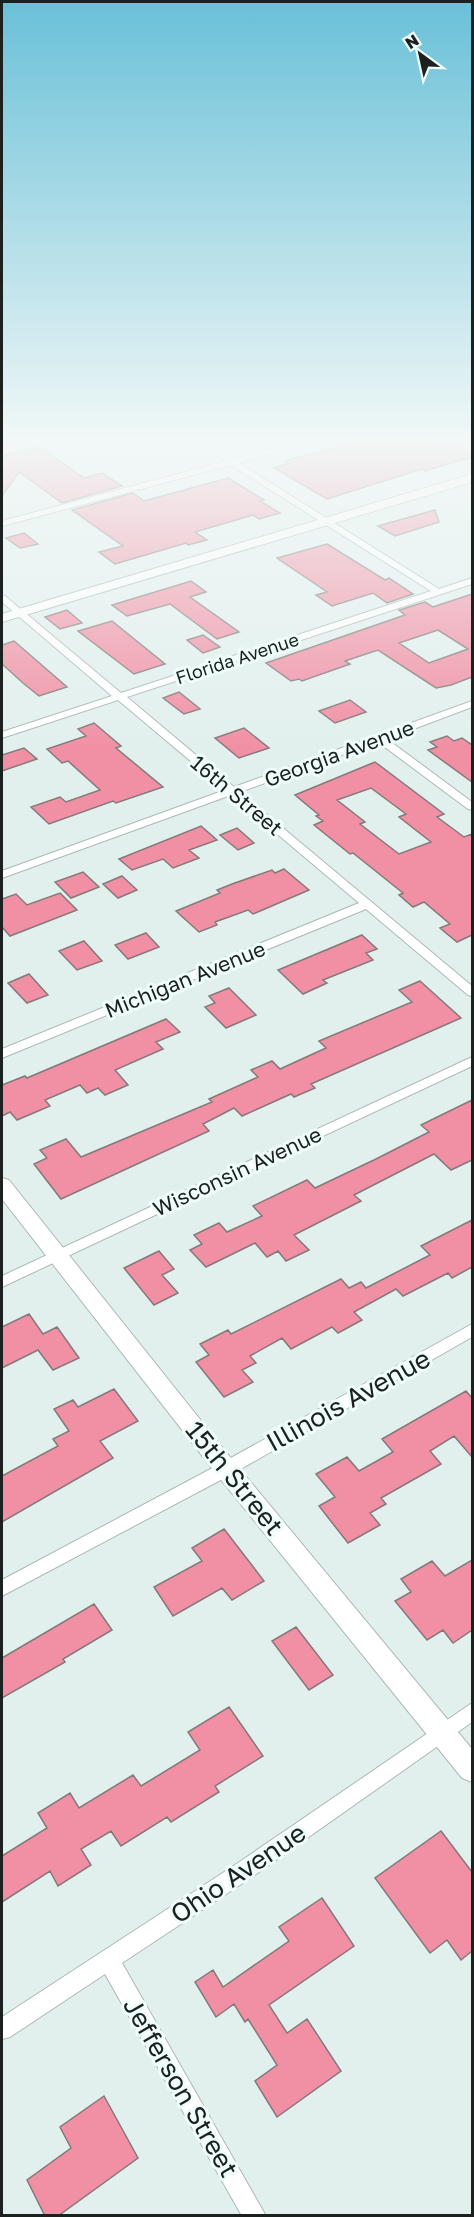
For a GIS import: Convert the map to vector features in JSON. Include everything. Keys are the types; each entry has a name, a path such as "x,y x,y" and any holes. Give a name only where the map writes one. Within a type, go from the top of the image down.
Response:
{"main road":[{"path":"2,618 262,540"},
{"name":"15th Street","path":"2,1185 226,1469 472,1769"}],"street":[{"path":"355,540 438,592"},
{"name":"Florida Avenue","path":"2,735 472,581"},
{"name":"16th Street","path":"2,598 472,992"},
{"name":"Georgia Avenue","path":"2,875 472,704"},
{"path":"379,738 472,807"},
{"name":"Michigan Avenue","path":"2,1054 368,904"},
{"name":"Wisconsin Avenue","path":"2,1282 472,1061"},
{"name":"Illinois Avenue","path":"2,1588 226,1469 472,1330"},
{"name":"Ohio Avenue","path":"2,2029 245,1870 472,1712"},
{"name":"Jefferson Street","path":"108,1959 255,2216"}],"building":[{"path":"9,540 33,540 38,544 20,548"},
{"path":"115,540 205,540 188,545 186,543 115,564 99,552 123,546"},
{"path":"327,544 385,580 389,578 413,594 387,603 373,593 332,606 316,595 327,592 277,558"},
{"path":"191,581 206,592 190,597 239,632 217,639 170,604 127,616 112,605"},
{"path":"472,594 472,677 436,688 378,650 345,661 350,664 302,681 299,679 291,681 266,663 405,615 399,610 425,602 433,607","holes":["438,630 468,649 429,663 399,643"]},
{"path":"67,610 82,623 60,629 45,617"},
{"path":"112,621 165,664 134,674 78,631"},
{"path":"203,635 220,647 203,653 187,640"},
{"path":"14,641 67,687 39,696 23,683 2,664 2,645"},
{"path":"179,692 200,709 184,714 163,698"},
{"path":"350,700 366,712 335,723 319,711"},
{"path":"94,723 121,746 116,748 163,787 116,803 113,801 49,824 31,807 60,797 66,802 100,790 68,761 62,763 47,749 86,736 78,729"},
{"path":"244,728 269,748 239,758 215,738"},
{"path":"447,736 454,741 462,738 472,745 472,782 428,750 437,747 430,742"},
{"path":"24,748 37,759 2,771 2,755"},
{"path":"375,762 444,814 437,817 464,837 472,834 472,935 457,942 440,928 450,924 424,902 413,907 399,895 403,893 314,825 323,821 295,795","holes":["371,788 406,814 399,817 431,842 399,854 360,824 365,822 337,800"]},
{"path":"201,826 217,840 189,850 199,858 173,868 163,859 132,870 119,859"},
{"path":"237,828 254,843 238,850 220,835"},
{"path":"284,869 309,890 253,914 248,910 215,922 217,925 199,932 176,911 220,893 217,890 232,884 272,870 275,873"},
{"path":"83,872 99,887 71,898 55,882"},
{"path":"122,876 137,890 118,898 103,884"},
{"path":"60,893 77,910 10,936 2,927 2,899 16,894 27,905"},
{"path":"146,933 159,947 128,959 115,945"},
{"path":"362,935 377,949 366,953 373,960 323,980 327,983 303,994 278,970"},
{"path":"84,941 102,961 77,970 59,951"},
{"path":"29,974 48,995 27,1003 8,983"},
{"path":"420,981 461,1018 311,1084 315,1088 294,1097 291,1094 242,1116 234,1108 203,1124 209,1131 61,1199 34,1164 47,1158 40,1150 66,1139 81,1157 212,1102 209,1099 258,1077 251,1070 272,1061 280,1069 326,1048 319,1041 412,1002 399,990"},
{"path":"229,988 256,1015 226,1028 205,1007 215,1003 209,996"},
{"path":"166,1019 180,1032 156,1042 163,1049 115,1070 128,1085 105,1095 98,1088 87,1093 80,1085 45,1100 50,1106 17,1120 10,1112 2,1116 2,1085 25,1076 27,1078"},
{"path":"472,1100 472,1160 451,1170 434,1154 354,1195 361,1201 294,1235 309,1250 286,1261 278,1251 267,1257 255,1243 206,1267 190,1250 202,1244 194,1235 219,1223 227,1232 262,1216 253,1206 307,1180 315,1188 376,1159 429,1132 421,1125"},
{"path":"472,1220 472,1267 452,1278 448,1273 403,1296 396,1289 354,1312 362,1320 338,1333 332,1327 291,1349 282,1338 250,1356 256,1363 242,1370 253,1382 224,1397 196,1362 209,1355 200,1344 228,1330 231,1334 341,1279 349,1288 361,1282 366,1288 430,1255 421,1246"},
{"path":"159,1251 174,1269 162,1275 178,1293 154,1305 124,1268"},
{"path":"29,1314 43,1334 57,1327 79,1358 53,1370 38,1350 2,1368 2,1327"},
{"path":"114,1389 138,1421 100,1441 113,1458 2,1522 2,1476 58,1446 53,1439 69,1431 54,1409 73,1400 78,1407"},
{"path":"466,1391 472,1398 472,1457 454,1436 430,1451 441,1464 381,1498 386,1504 370,1513 380,1525 348,1543 319,1506 335,1497 316,1474 347,1457 359,1471 393,1452 382,1439"},
{"path":"224,1529 264,1581 232,1600 222,1588 173,1616 154,1587 202,1561 192,1548"},
{"path":"472,1560 472,1630 453,1643 443,1630 427,1640 395,1601 411,1592 401,1579 432,1561 445,1576"},
{"path":"94,1604 112,1630 63,1659 65,1662 2,1698 2,1658"},
{"path":"296,1627 333,1675 309,1690 272,1641"},
{"path":"229,1707 263,1756 215,1786 219,1792 171,1822 167,1817 121,1846 111,1831 81,1849 91,1865 58,1886 50,1871 2,1902 2,1856 47,1828 38,1813 70,1793 79,1808 133,1775 141,1786 200,1750 188,1732"},
{"path":"441,1831 472,1872 472,1951 461,1960 447,1940 430,1953 375,1878"},
{"path":"322,1898 354,1946 269,2005 287,2033 307,2019 341,2071 277,2117 255,2081 277,2065 248,2019 245,2022 234,2004 216,2017 195,1982 213,1970 223,1987 289,1941 279,1927"},
{"path":"104,2096 138,2158 58,2216 45,2216 27,2180 71,2148 60,2127"}]}
